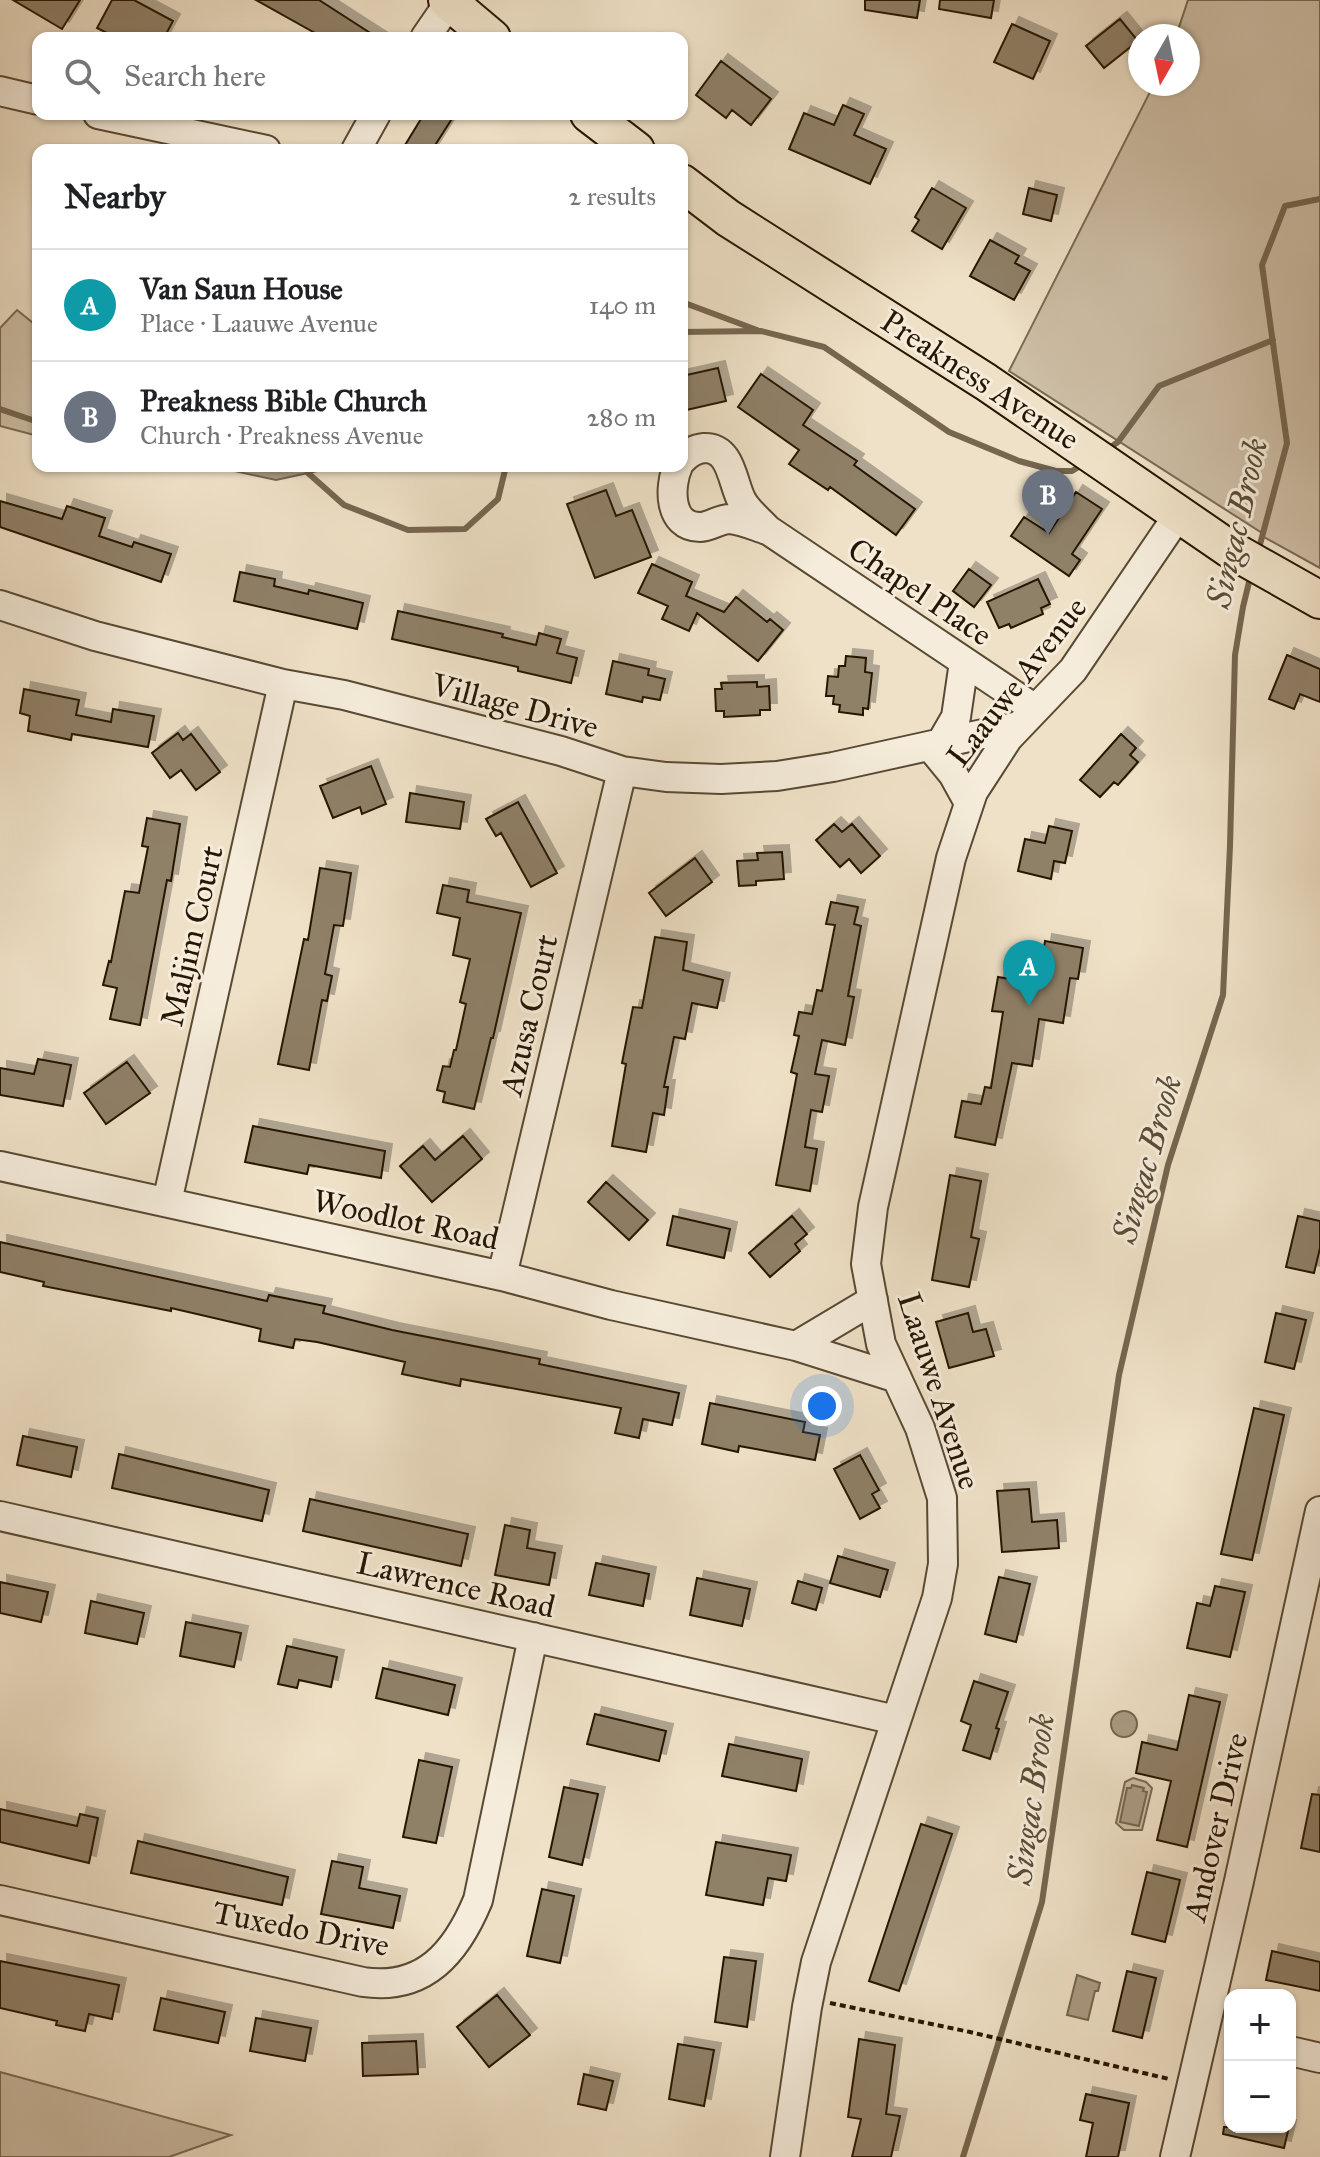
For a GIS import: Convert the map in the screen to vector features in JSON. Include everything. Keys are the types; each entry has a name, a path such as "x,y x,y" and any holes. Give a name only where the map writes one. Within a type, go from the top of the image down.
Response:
{"main road":[{"path":"450,1 485,32"},
{"path":"597,120 628,144"},
{"name":"Preakness Avenue","path":"688,188 728,218 1096,456 1254,564 1320,600"}],"street":[{"path":"429,32 450,1"},
{"path":"0,91 32,99"},
{"path":"126,120 238,144"},
{"path":"359,144 373,120"},
{"name":"Chapel Place","path":"688,456 697,449 708,448 719,453 728,463 742,503 768,530 964,662 1027,718"},
{"name":"Chapel Place","path":"676,472 671,492 674,507 681,519 691,526 703,527 726,519 768,530"},
{"name":"Laauwe Avenue","path":"785,2157 816,1962 937,1598 944,1533 942,1498 933,1465 881,1344 866,1264 873,1207 951,858 969,803 988,767 1027,718 1073,670 1179,514"},
{"name":"Village Drive","path":"0,605 95,636 283,684 344,695 561,751 622,771 666,777 721,779 777,776 833,767 935,745 1027,718"},
{"path":"964,662 956,717 935,745 969,803"},
{"name":"Maljim Court","path":"167,1202 283,684"},
{"name":"Azusa Court","path":"502,1276 622,771"},
{"name":"Woodlot Road","path":"0,1166 502,1276 611,1305 796,1346 897,1378"},
{"path":"796,1346 873,1300"},
{"name":"Andover Drive","path":"1175,2157 1217,2034 1320,1511"},
{"name":"Lawrence Road","path":"0,1516 896,1720"},
{"name":"Tuxedo Drive","path":"0,1900 363,1982 383,1985 404,1982 417,1976 437,1964 454,1946 468,1925 478,1900 533,1637"},
{"path":"1296,2052 1320,2058"}],"path":[{"path":"824,2003 970,2032 1179,2081"}],"shaded area":[{"path":"1188,0 1320,0 1320,568 1262,536 1262,533 1009,371 1148,96 1200,96 1200,24 1180,24"},
{"path":"17,310 32,322 32,434 0,426 0,328"},
{"path":"239,472 312,472 276,480"},
{"path":"1124,1711 1133,1715 1137,1724 1133,1733 1124,1737 1115,1733 1111,1724 1115,1715"},
{"path":"1133,1778 1146,1782 1152,1788 1142,1830 1124,1830 1116,1823 1125,1782"},
{"path":"1132,1785 1147,1792 1139,1826 1120,1822 1127,1788"},
{"path":"1077,1975 1100,1983 1088,2020 1067,2015"},
{"path":"0,2072 231,2135 169,2157 0,2157"}],"building":[{"path":"13,0 80,0 62,29"},
{"path":"112,0 134,0 173,21 167,32 105,32 97,28"},
{"path":"256,0 319,0 369,32 313,32"},
{"path":"865,0 920,0 917,18 865,10"},
{"path":"940,0 994,0 991,18 939,9"},
{"path":"1120,19 1128,29 1128,49 1104,68 1086,46"},
{"path":"1012,24 1050,41 1033,79 994,62"},
{"path":"721,61 771,99 751,125 732,110 726,118 696,95"},
{"path":"843,105 864,114 854,135 886,149 870,184 789,149 804,113 834,125"},
{"path":"420,120 451,120 436,144 406,144"},
{"path":"932,188 966,208 942,249 912,231 919,220 915,217"},
{"path":"1029,188 1057,195 1051,221 1023,214"},
{"path":"990,240 1019,256 1015,263 1030,271 1014,300 970,276"},
{"path":"718,368 726,401 688,410 688,375"},
{"path":"761,374 813,410 803,425 857,461 854,465 915,509 896,535 830,487 828,490 789,464 799,450 738,407"},
{"path":"606,490 616,516 632,510 651,557 595,578 567,504"},
{"path":"1076,492 1102,509 1072,554 1080,560 1069,576 1011,536 1024,517 1049,533"},
{"path":"0,501 62,519 67,506 105,518 99,536 132,547 134,542 171,554 161,582 0,527"},
{"path":"652,564 692,582 686,596 724,612 736,597 767,622 770,619 783,630 758,661 697,613 689,631 662,619 668,606 638,593"},
{"path":"969,569 991,585 974,607 953,591"},
{"path":"240,572 275,579 274,586 308,594 309,590 363,603 357,629 234,601"},
{"path":"1038,579 1050,604 1041,608 1043,614 1011,628 1009,624 999,628 987,602"},
{"path":"398,611 503,634 502,637 536,645 539,633 561,639 557,653 577,658 571,683 518,671 518,667 392,639"},
{"path":"1287,655 1320,669 1320,702 1300,694 1294,709 1269,699"},
{"path":"846,656 866,658 865,672 872,673 868,709 863,708 863,715 839,712 840,705 833,704 834,696 826,696 828,676 838,677 839,666 845,666"},
{"path":"613,661 649,669 648,675 665,679 660,700 643,697 642,702 606,694"},
{"path":"757,682 757,687 769,686 770,710 760,710 760,715 724,717 724,711 716,711 715,689 722,689 721,683"},
{"path":"24,689 79,700 76,715 111,722 113,709 154,716 148,747 72,734 71,740 28,731 30,716 20,713"},
{"path":"178,733 183,740 191,734 220,772 196,790 181,770 170,778 152,753"},
{"path":"1121,734 1136,748 1130,755 1138,762 1118,785 1114,782 1100,797 1080,780"},
{"path":"371,766 386,804 362,814 360,807 333,818 320,786"},
{"path":"410,793 464,802 460,829 406,822"},
{"path":"518,802 557,873 531,887 501,833 496,836 486,819"},
{"path":"147,818 180,824 140,1025 110,1019 117,988 103,985 111,962 125,891 139,893 148,847 142,846"},
{"path":"834,824 842,832 852,824 880,856 861,873 849,859 840,867 816,840"},
{"path":"1049,826 1072,831 1065,863 1054,861 1051,879 1018,871 1025,839 1045,843"},
{"path":"782,852 784,879 739,886 737,861 758,860 757,853"},
{"path":"695,858 712,882 666,916 649,893"},
{"path":"320,868 351,873 343,926 334,925 325,974 332,976 327,1001 322,1000 309,1070 278,1064 304,939 308,940"},
{"path":"443,885 469,890 467,902 521,913 474,1109 443,1102 445,1092 437,1090 443,1066 450,1067 456,1050 466,1004 460,1002 470,959 453,955 460,918 437,913"},
{"path":"831,902 858,907 854,924 861,926 848,996 854,997 845,1045 822,1040 815,1074 829,1076 822,1112 811,1110 805,1147 817,1149 810,1191 776,1185 797,1074 791,1072 799,1036 794,1035 799,1012 812,1014 817,990 822,991 835,925 826,924"},
{"path":"655,937 687,942 683,970 723,980 717,1008 692,1003 685,1039 674,1037 664,1087 668,1087 664,1115 653,1113 646,1152 612,1146 626,1064 622,1063 633,1007 642,1008"},
{"path":"1045,941 1083,948 1078,979 1070,978 1063,1023 1039,1019 1032,1066 1012,1063 995,1145 955,1137 962,1101 981,1104 985,1087 991,1088 1003,1012 992,1011 998,977 1038,984"},
{"path":"38,1059 71,1065 63,1106 0,1095 0,1068 34,1074"},
{"path":"127,1062 150,1093 106,1124 84,1093"},
{"path":"253,1126 385,1151 381,1178 309,1165 307,1174 245,1162"},
{"path":"463,1136 482,1159 432,1202 400,1166 423,1146 435,1160"},
{"path":"950,1175 981,1181 971,1237 979,1239 969,1287 932,1280"},
{"path":"606,1182 648,1220 629,1240 588,1202"},
{"path":"673,1216 730,1229 724,1258 667,1245"},
{"path":"792,1216 807,1234 795,1244 800,1251 770,1277 749,1253"},
{"path":"1298,1216 1320,1221 1320,1248 1314,1273 1286,1267"},
{"path":"0,1242 267,1301 269,1295 325,1306 323,1313 392,1330 540,1359 539,1364 679,1393 672,1425 643,1419 639,1438 615,1433 621,1408 461,1379 460,1386 402,1374 405,1362 317,1342 295,1339 293,1348 259,1341 261,1329 171,1308 171,1311 43,1286 44,1282 0,1272"},
{"path":"968,1313 973,1332 986,1329 994,1356 949,1368 936,1322"},
{"path":"1276,1313 1306,1320 1294,1369 1265,1362"},
{"path":"710,1403 805,1422 803,1432 820,1435 815,1460 739,1446 738,1452 702,1444"},
{"path":"1254,1408 1284,1415 1252,1560 1221,1554"},
{"path":"23,1436 77,1447 71,1477 17,1465"},
{"path":"119,1454 269,1490 262,1521 112,1488"},
{"path":"860,1455 879,1490 872,1494 880,1508 860,1519 834,1469"},
{"path":"1029,1489 1032,1522 1057,1520 1059,1548 1002,1552 997,1491"},
{"path":"310,1499 468,1534 461,1566 303,1531"},
{"path":"505,1525 530,1530 527,1548 555,1553 549,1585 495,1575"},
{"path":"838,1556 888,1570 880,1597 830,1583"},
{"path":"596,1563 649,1574 643,1606 589,1595"},
{"path":"999,1577 1030,1584 1016,1642 985,1634"},
{"path":"697,1578 750,1589 742,1626 690,1615"},
{"path":"798,1581 822,1588 816,1610 792,1603"},
{"path":"0,1582 48,1592 41,1622 0,1613"},
{"path":"1215,1586 1245,1592 1230,1657 1187,1648 1197,1603 1210,1606"},
{"path":"91,1601 144,1613 137,1644 85,1633"},
{"path":"186,1622 241,1633 234,1667 180,1656"},
{"path":"287,1646 337,1657 331,1687 299,1680 297,1688 278,1684"},
{"path":"383,1668 455,1685 448,1715 376,1698"},
{"path":"974,1681 1008,1692 990,1759 963,1750 971,1725 961,1721"},
{"path":"1189,1695 1220,1702 1187,1847 1157,1840 1171,1781 1136,1773 1142,1742 1177,1750"},
{"path":"595,1714 666,1731 659,1761 587,1744"},
{"path":"729,1744 802,1759 796,1791 722,1776"},
{"path":"419,1760 452,1767 436,1843 403,1837"},
{"path":"564,1787 598,1794 582,1865 549,1857"},
{"path":"1312,1794 1320,1795 1320,1852 1301,1848"},
{"path":"0,1809 77,1826 80,1814 98,1818 89,1863 0,1842"},
{"path":"921,1824 952,1834 899,1991 869,1981"},
{"path":"138,1841 288,1877 282,1905 131,1873"},
{"path":"716,1842 791,1855 786,1881 768,1878 763,1905 706,1895"},
{"path":"332,1861 363,1867 359,1888 400,1896 393,1928 321,1914"},
{"path":"1147,1872 1180,1880 1165,1942 1132,1934"},
{"path":"542,1889 574,1896 560,1963 527,1956"},
{"path":"1272,1951 1320,1962 1320,1991 1266,1980"},
{"path":"724,1957 756,1961 747,2027 715,2022"},
{"path":"0,1961 119,1985 112,2019 89,2014 85,2031 0,2008"},
{"path":"1127,1971 1156,1978 1142,2038 1113,2031"},
{"path":"497,1995 530,2035 489,2067 457,2027"},
{"path":"161,1998 225,2012 218,2043 154,2030"},
{"path":"256,2018 311,2028 305,2061 250,2051"},
{"path":"859,2039 895,2045 886,2114 900,2116 891,2157 852,2157 861,2119 848,2117"},
{"path":"416,2041 418,2074 363,2076 362,2043"},
{"path":"678,2044 714,2050 704,2106 669,2099"},
{"path":"584,2074 613,2081 606,2110 578,2104"},
{"path":"1086,2094 1129,2103 1118,2157 1086,2157 1093,2123 1080,2120"},
{"path":"1224,2127 1224,2133 1288,2133 1284,2148 1223,2134"}],"waterway":[{"name":"Singac Brook","path":"1258,552 1287,443 1262,265 1285,206 1320,199"},
{"path":"688,304 757,330"},
{"path":"688,332 761,331 824,347 949,432 1019,461 1056,471 1072,471 1085,463"},
{"path":"1105,451 1118,442 1159,386 1273,340"},
{"path":"0,409 32,420"},
{"path":"308,473 344,505 408,530 465,529 498,499 505,472"},
{"name":"Singac Brook","path":"963,2157 1042,1902 1119,1375 1168,1165 1223,995 1235,655 1251,574"}],"place":[{"name":"Preakness Bible Church","path":"1048,535"},
{"name":"Van Saun House","path":"1029,1006"}]}
